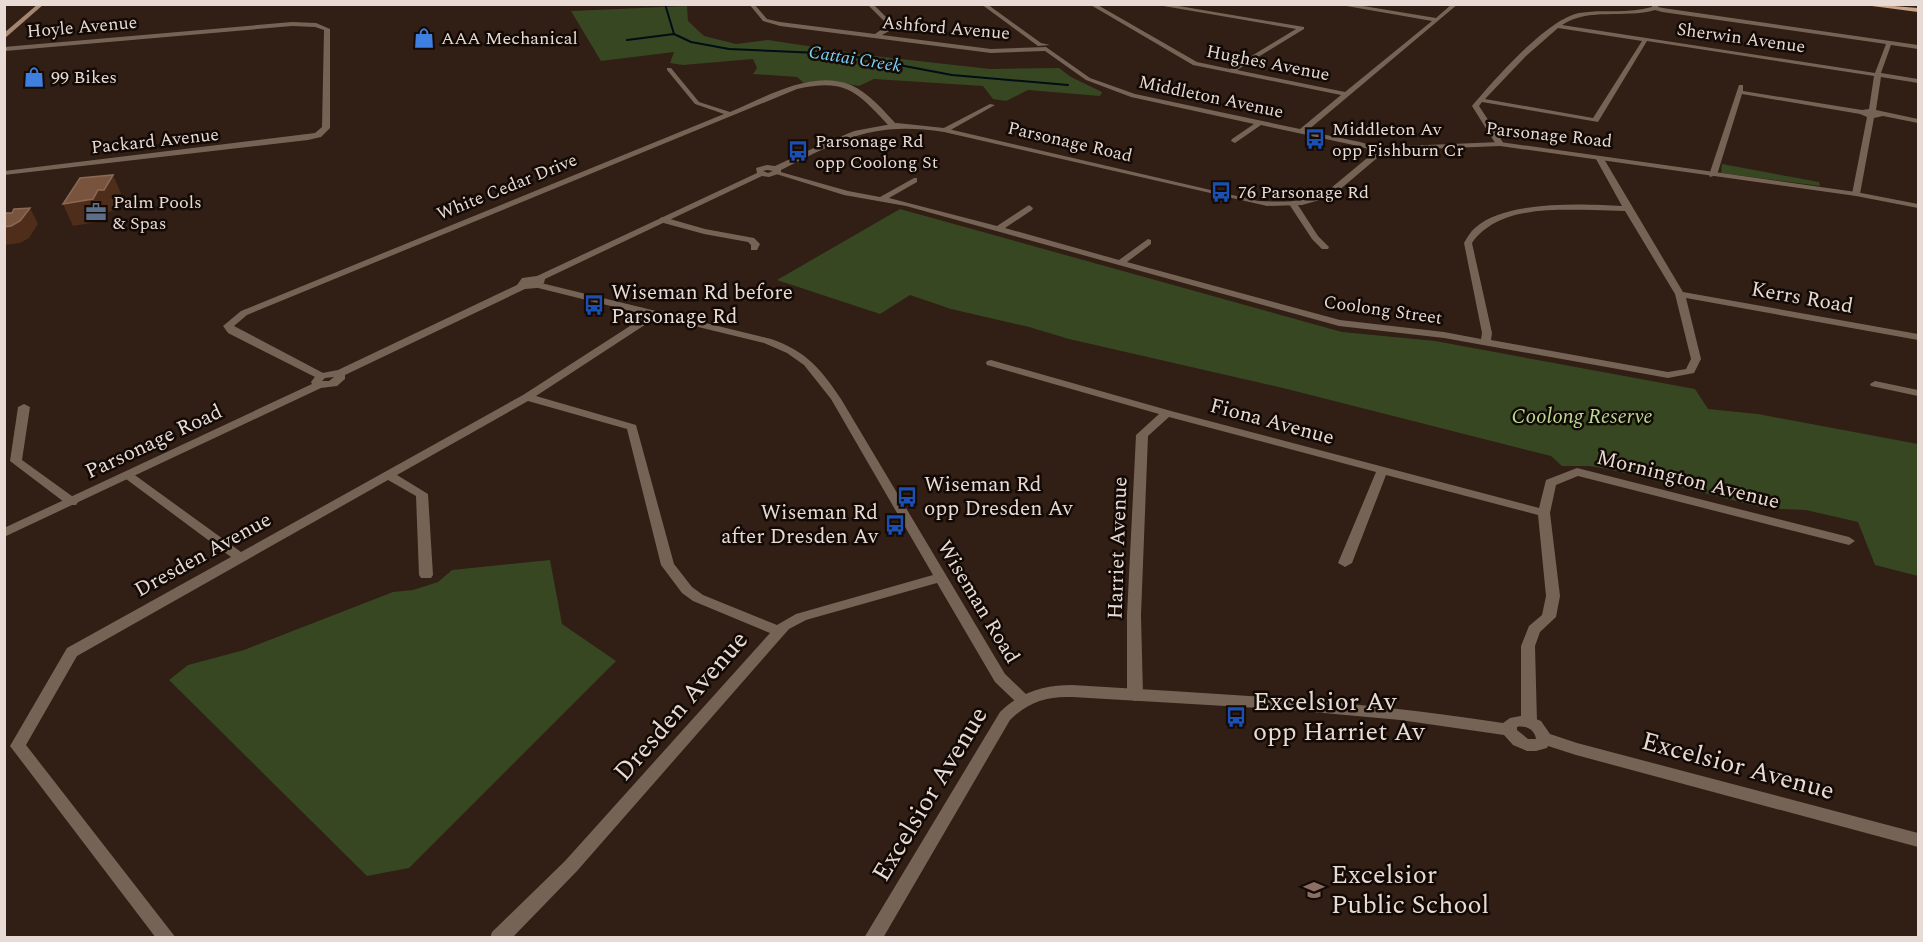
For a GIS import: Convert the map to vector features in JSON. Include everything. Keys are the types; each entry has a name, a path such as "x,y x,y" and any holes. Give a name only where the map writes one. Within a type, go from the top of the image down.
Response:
{"main road":[{"path":"4,29 32,4"},
{"path":"4,37 42,4"},
{"path":"1872,4 1918,9"},
{"path":"1891,4 1918,9"}],"street":[{"name":"Ashford Avenue","path":"751,4 761,17 770,22 991,51 1041,47"},
{"path":"869,4 891,25 889,29 877,36"},
{"name":"Middleton Avenue","path":"983,4 1071,68 1105,86 1143,99 1360,144 1381,152"},
{"name":"Hughes Avenue","path":"1091,4 1187,61 1230,72 1346,94"},
{"path":"1154,4 1302,28 1230,72"},
{"path":"1337,4 1437,20"},
{"path":"1301,132 1456,4"},
{"path":"1500,144 1475,106 1504,73 1558,26 1576,15 1636,14 1655,6 1918,47"},
{"name":"Hoyle Avenue","path":"5,48 292,24 324,26 327,34 326,128 318,135 308,138"},
{"name":"Sherwin Avenue","path":"1558,26 1918,81"},
{"path":"1481,100 1597,122 1646,39"},
{"path":"1856,195 1874,114 1878,75 1889,42"},
{"path":"669,69 697,103 730,114"},
{"name":"White Cedar Drive","path":"320,380 232,331 228,326 244,313 795,88 827,83 855,88 893,125"},
{"path":"1713,175 1740,89 1918,121"},
{"path":"944,130 992,105"},
{"path":"1235,141 1258,124"},
{"name":"Parsonage Road","path":"776,171 855,132 893,125 916,125 1242,200 1293,204 1312,201 1328,195 1381,152 1402,148 1500,144 1918,206"},
{"name":"Packard Avenue","path":"4,173 308,138"},
{"name":"Coolong Street","path":"776,171 847,193 882,199 998,229 1339,323 1486,342 1668,375 1690,371 1696,359 1680,294 1600,159"},
{"path":"537,282 760,174 776,171"},
{"path":"882,199 914,180"},
{"path":"1293,204 1304,215 1314,238 1325,247"},
{"path":"1486,342 1468,243 1480,227 1506,216 1568,206 1628,209"},
{"path":"998,229 1029,208"},
{"path":"663,220 751,240 756,244 754,249"},
{"path":"1120,263 1148,242"},
{"name":"Parsonage Road","path":"4,533 128,476 320,380 336,382 340,378 339,374 524,286 537,282"},
{"name":"Wiseman Road","path":"537,282 772,343 810,363 836,399 1000,678 1023,700"},
{"name":"Kerrs Road","path":"1680,294 1915,336"},
{"name":"Dresden Avenue","path":"166,938 18,746 72,652 527,397 655,314"},
{"path":"1915,336 1918,348"},
{"name":"Fiona Avenue","path":"992,363 1167,413 1544,513"},
{"path":"1875,384 1918,393"},
{"path":"527,397 632,427 668,565 687,590 698,598 779,631"},
{"path":"24,407 16,461 72,502"},
{"name":"Harriet Avenue","path":"1135,695 1134,615 1142,435 1167,413"},
{"path":"1345,563 1382,471"},
{"name":"Mornington Avenue","path":"1529,722 1528,646 1533,629 1549,616 1553,596 1544,513 1550,483 1577,472 1849,541"},
{"path":"128,476 241,558"},
{"path":"389,476 422,494 426,575"},
{"name":"Dresden Avenue","path":"500,938 571,866 779,631 801,617 941,577"},
{"name":"Excelsior Avenue","path":"873,938 1005,716 1023,700 1055,690 1414,715 1509,730"},
{"path":"1514,722 1529,722 1540,729 1544,738 1541,744 1531,746 1518,742 1509,730 1510,724 1514,722"},
{"name":"Excelsior Avenue","path":"1544,738 1576,749 1918,840"}],"green space":[{"path":"687,6 688,21 704,36 736,44 768,40 874,56 990,69 1059,68 1071,77 1102,92 1100,96 1028,90 1006,101 993,99 983,86 874,79 859,86 831,81 804,83 797,77 753,74 757,68 753,59 683,65 670,63 674,52 601,61 571,11"},
{"path":"1722,164 1819,182 1820,186 1721,173"},
{"name":"Coolong Reserve","path":"900,209 1342,332 1435,341 1695,389 1708,409 1758,414 1918,444 1918,576 1875,565 1858,522 1806,510 1764,508 1608,469 1562,466 1551,456 1287,389 1069,339 951,309 910,295 880,314 777,280"},
{"path":"550,560 562,624 616,661 409,868 367,876 169,680 188,665 244,650 393,592 413,590 438,582 452,570"}],"building":[{"path":"113,175 104,190 98,190 93,199 63,204 80,178"},
{"path":"30,208 20,221 4,227 4,213 12,213 14,209"}],"waterway":[{"name":"Cattai Creek","path":"665,4 674,34"},
{"path":"627,40 674,34"},
{"name":"Cattai Creek","path":"674,34 691,42 729,49 841,54 952,75 1068,85"}],"place":[{"name":"AAA Mechanical","path":"424,38"},
{"name":"99 Bikes","path":"34,77"},
{"name":"Middleton Av opp Fishburn Cr","path":"1315,139"},
{"name":"Parsonage Rd opp Coolong St","path":"798,151"},
{"name":"76 Parsonage Rd","path":"1221,192"},
{"name":"Palm Pools & Spas","path":"96,212"},
{"name":"Wiseman Rd before Parsonage Rd","path":"594,305"},
{"name":"Wiseman Rd opp Dresden Av","path":"907,497"},
{"name":"Wiseman Rd after Dresden Av","path":"895,525"},
{"name":"Excelsior Av opp Harriet Av","path":"1236,717"},
{"name":"Excelsior Public School","path":"1314,890"}]}
